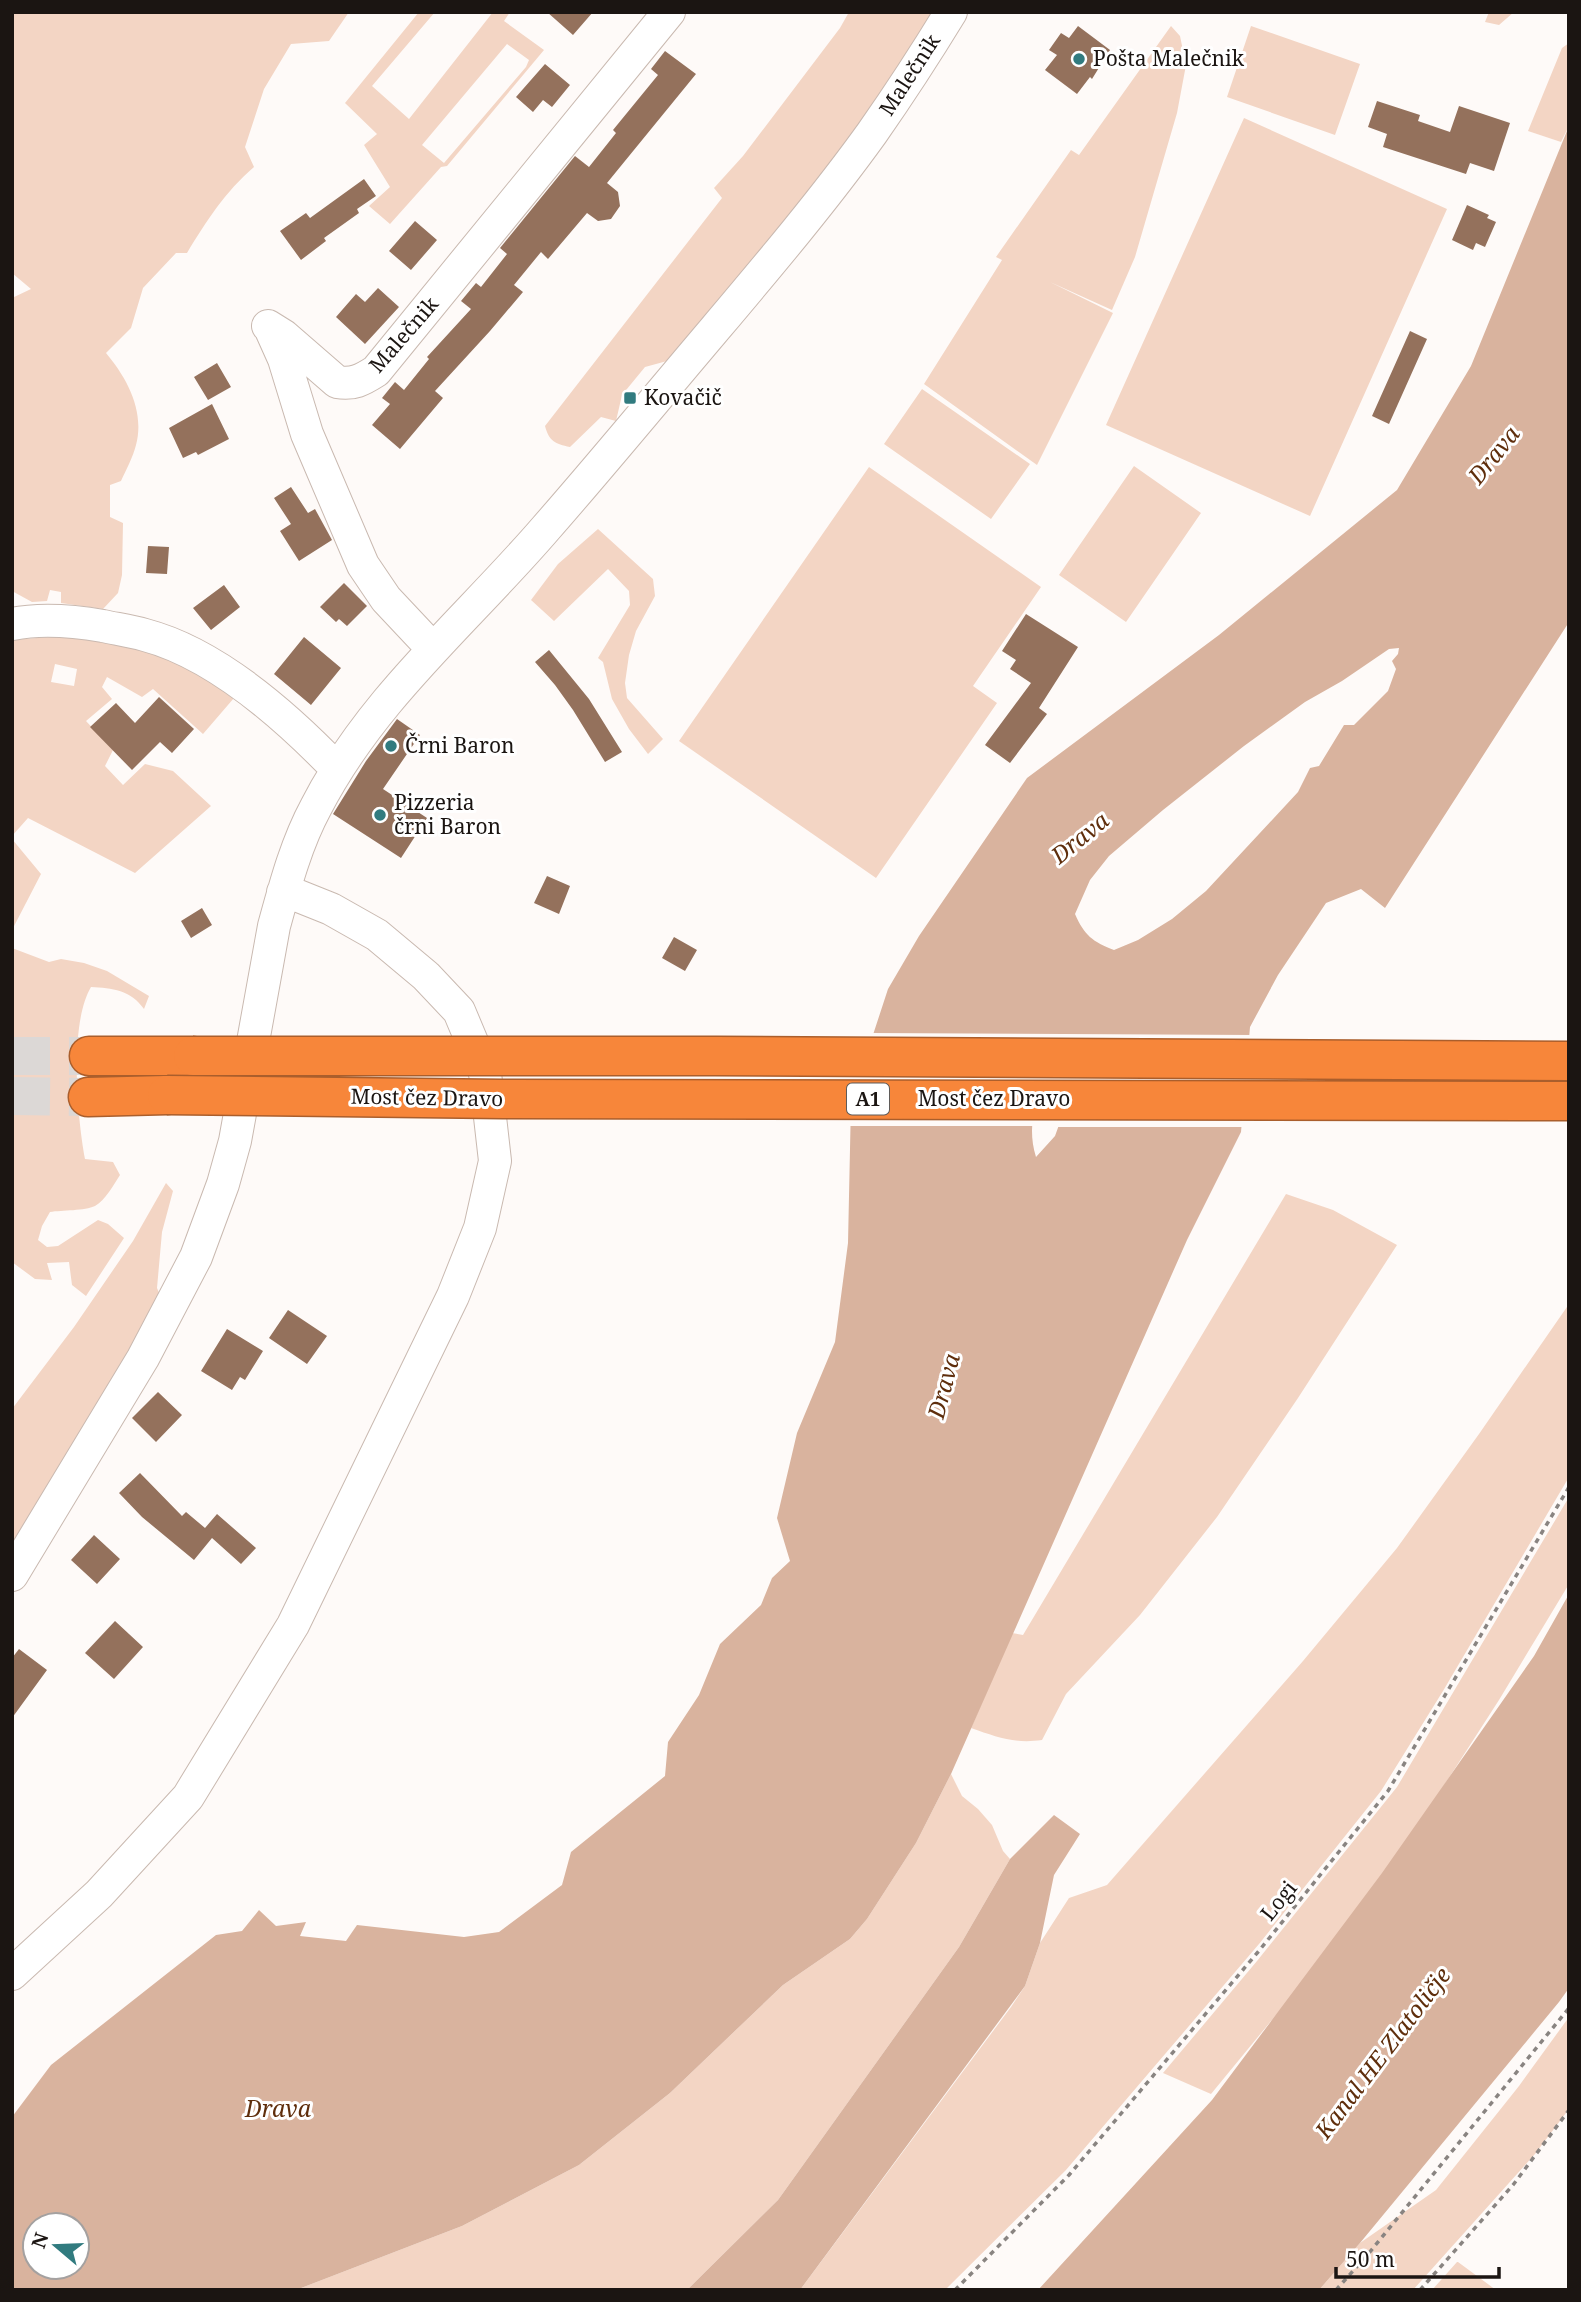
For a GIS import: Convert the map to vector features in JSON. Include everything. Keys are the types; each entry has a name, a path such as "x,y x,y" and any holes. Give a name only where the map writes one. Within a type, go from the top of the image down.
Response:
{"highway":[{"name":"Most čez Dravo","path":"89,1056 729,1056 1569,1061"},
{"name":"Most čez Dravo","path":"88,1097 167,1095 503,1099 1569,1101"}],"street":[{"name":"Malečnik","path":"433,649 386,599 363,565 307,434 284,359 268,326 284,336 337,382 360,381 376,371 669,12"},
{"name":"Malečnik","path":"12,1575 143,1358 196,1257 214,1210 235,1140 274,926 283,892 301,839 337,769 380,709 543,532 809,215 878,125 951,12"},
{"path":"15,619 82,622 147,635 176,646 230,677 270,707 337,769"},
{"path":"12,1974 99,1895 188,1797 293,1625 453,1296 480,1228 495,1161 485,1073 459,1011 426,976 377,935 331,909 283,892"}],"path":[{"name":"Logi","path":"955,2290 1069,2175 1258,1952 1388,1791 1569,1487"},
{"path":"1336,2290 1569,2008"},
{"path":"1420,2290 1513,2185 1569,2110"}],"shaded area":[{"path":"12,12 349,12 329,41 291,44 264,89 245,147 254,167 217,207 187,253 176,253 143,288 131,328 106,353 121,373 132,396 138,432 133,454 121,481 110,485 110,517 123,523 122,575 118,593 103,609 61,603 61,592 50,590 47,601 32,602 12,591 12,298 31,289 12,273"},
{"path":"419,12 435,12 372,86 409,119 493,12 510,12 504,21 544,50 447,166 441,167 390,224 369,206 390,187 364,145 377,134 345,103","holes":["507,44 529,60 526,67 444,163 422,145"]},
{"path":"849,12 937,12 868,117 701,324 667,361 645,367 622,395 616,421 601,417 570,447 553,441 545,426 722,198 714,188 743,156 840,28"},
{"path":"1489,12 1514,12 1499,25 1485,22"},
{"path":"1171,26 1180,36 1186,65 1177,113 1135,257 1112,310 1050,282 1113,313 1037,465 924,384 1002,260 996,257 1071,150 1079,155"},
{"path":"1251,26 1360,64 1335,135 1227,97"},
{"path":"1569,43 1569,126 1561,142 1528,131 1562,48"},
{"path":"1244,118 1447,209 1310,516 1106,425"},
{"path":"922,389 1030,464 991,519 884,444"},
{"path":"1134,466 1201,513 1126,622 1059,575"},
{"path":"869,467 1041,587 973,686 997,703 876,878 679,741"},
{"path":"598,529 653,579 655,596 636,631 625,683 627,698 663,739 648,754 629,729 612,699 603,662 598,658 630,605 629,591 608,569 554,621 531,600 558,564"},
{"path":"61,636 100,638 122,643 173,662 234,698 203,734 153,689 142,697 107,677 102,687 112,699 86,721 113,750 105,766 123,785 145,764 173,771 211,806 135,873 28,818 12,836 12,640","holes":["55,664 77,669 74,686 51,682"]},
{"path":"12,839 41,874 12,930"},
{"path":"12,948 49,962 61,959 107,971 149,996 144,1009 127,994 114,989 91,987 84,1003 77,1046 77,1071 79,1119 85,1159 113,1162 120,1175 99,1204 80,1210 50,1212 38,1240 47,1247 58,1246 98,1220 108,1224 124,1238 86,1296 72,1285 69,1262 47,1263 52,1280 35,1279 12,1262"},
{"path":"166,1183 173,1191 162,1232 157,1288 160,1295 155,1308 12,1549 12,1409 74,1327 133,1241"},
{"path":"1286,1194 1333,1210 1397,1245 1217,1517 1140,1615 1066,1694 1042,1740 1014,1740 971,1728 1012,1633 1023,1635"},
{"path":"1569,1304 1569,1477 1381,1791 1259,1944 1066,2170 945,2290 800,2290 1011,2007 1025,1986 1040,1943 1069,1898 1107,1885 1303,1661 1397,1548"},
{"path":"1569,1497 1569,1584 1499,1700 1414,1832 1340,1937 1211,2094 1163,2073 1397,1787"},
{"path":"951,1774 962,1796 992,1825 1003,1851 1010,1859 959,1947 778,2200 687,2290 296,2290 462,2226 579,2165 670,2093 783,1985 850,1939 867,1919 916,1843"},
{"path":"1569,2017 1569,2109 1535,2154 1413,2290 1319,2290 1360,2243 1436,2190 1519,2086"},
{"path":"1458,2262 1496,2290 1432,2290"}],"water":[{"name":"Drava","path":"1569,126 1569,622 1385,908 1361,889 1326,903 1278,975 1250,1027 1241,1132 1187,1240 951,1774 916,1843 867,1919 850,1939 783,1985 670,2093 579,2165 462,2226 296,2290 12,2290 12,2117 51,2065 216,1935 242,1931 259,1910 276,1926 306,1922 300,1936 346,1941 357,1925 464,1937 499,1932 562,1885 571,1852 665,1776 668,1742 699,1695 720,1644 761,1605 772,1578 790,1561 777,1518 797,1433 835,1342 848,1243 851,1102 888,989 919,936 1027,778 1219,635 1397,490 1471,366","holes":["1399,648 1392,661 1396,669 1388,691 1354,725 1344,725 1319,766 1310,768 1298,792 1206,891 1172,919 1138,940 1114,950 1095,941 1086,933 1075,914 1090,880 1109,856 1244,746 1305,702 1389,649","1050,1057 1082,1061 1055,1136 1036,1157 1033,1119"]},
{"name":"Kanal HE Zlatoličje","path":"1569,1594 1569,1988 1559,2002 1319,2290 1038,2290 1212,2100 1382,1873 1534,1656"},
{"path":"1054,1815 1080,1834 1054,1875 1040,1943 1025,1986 800,2290 687,2290 778,2200 959,1947 1010,1859"}],"pier":[{"path":"870,1033 1253,1035 1245,1127 1055,1127 1078,1062 1053,1059 1036,1110 1036,1126 847,1126 848,1101"}],"building":[{"path":"547,12 593,12 573,35"},
{"name":"Pošta Malečnik","path":"1078,26 1110,50 1092,79 1090,77 1077,94 1045,70 1057,55 1049,50 1061,33 1069,38"},
{"path":"665,51 696,74 607,183 618,192 620,206 611,219 598,221 587,213 548,259 541,252 514,285 523,292 435,391 443,398 400,449 372,425 390,404 382,398 395,382 404,390 429,359 427,357 471,309 461,301 476,283 481,287 507,254 500,248 575,156 589,167 616,133 613,130 658,75 651,69"},
{"path":"545,64 570,85 552,107 543,100 533,112 516,97"},
{"path":"1377,101 1420,115 1418,121 1450,132 1459,106 1510,123 1494,171 1470,163 1466,174 1383,147 1387,134 1368,127"},
{"path":"364,179 376,196 357,209 359,213 324,238 326,241 301,260 280,231 306,213 310,218"},
{"path":"1467,205 1489,215 1487,218 1496,222 1485,247 1476,243 1473,250 1452,240"},
{"path":"415,221 437,240 411,270 389,251"},
{"path":"378,288 399,307 365,344 336,317 356,294 365,302"},
{"path":"1410,331 1427,339 1389,424 1372,416"},
{"path":"217,363 231,387 208,400 194,377"},
{"path":"212,404 229,439 198,455 196,452 183,458 169,428"},
{"path":"291,487 308,513 315,509 332,540 299,561 280,531 291,524 274,498"},
{"path":"148,546 169,547 167,574 146,573"},
{"path":"344,583 367,606 347,626 339,619 336,622 320,607"},
{"path":"224,585 240,607 211,630 193,608"},
{"path":"1026,614 1078,647 1039,708 1047,714 1010,763 985,745 1031,683 1010,669 1016,660 1002,651"},
{"path":"304,637 341,668 311,705 274,674"},
{"path":"549,650 589,699 622,752 605,762 573,710 535,662"},
{"path":"159,697 194,729 172,753 160,742 132,770 90,727 116,703 135,723"},
{"name":"Pizzeria črni Baron","path":"397,719 420,735 383,789 427,818 401,858 333,814 366,761"},
{"path":"547,876 570,886 559,914 534,903"},
{"path":"202,908 212,925 191,938 181,921"},
{"path":"674,937 697,950 685,971 662,958"},
{"path":"288,1310 327,1336 307,1364 269,1338"},
{"path":"227,1329 263,1351 245,1380 240,1377 232,1390 201,1371"},
{"path":"158,1392 182,1415 156,1442 132,1418"},
{"path":"140,1473 182,1516 186,1512 205,1528 217,1514 256,1548 241,1564 212,1538 194,1560 142,1517 119,1493"},
{"path":"94,1535 120,1559 97,1584 71,1560"},
{"path":"115,1621 143,1647 114,1679 85,1653"},
{"path":"19,1649 47,1670 12,1718 12,1658"}],"tunnel":[{"path":"12,1056 89,1056"},
{"path":"12,1096 88,1097"}],"place":[{"name":"Pošta Malečnik","path":"1079,59"},
{"name":"Kovačič","path":"630,398"},
{"name":"Črni Baron","path":"391,746"},
{"name":"Pizzeria črni Baron","path":"380,815"}]}
